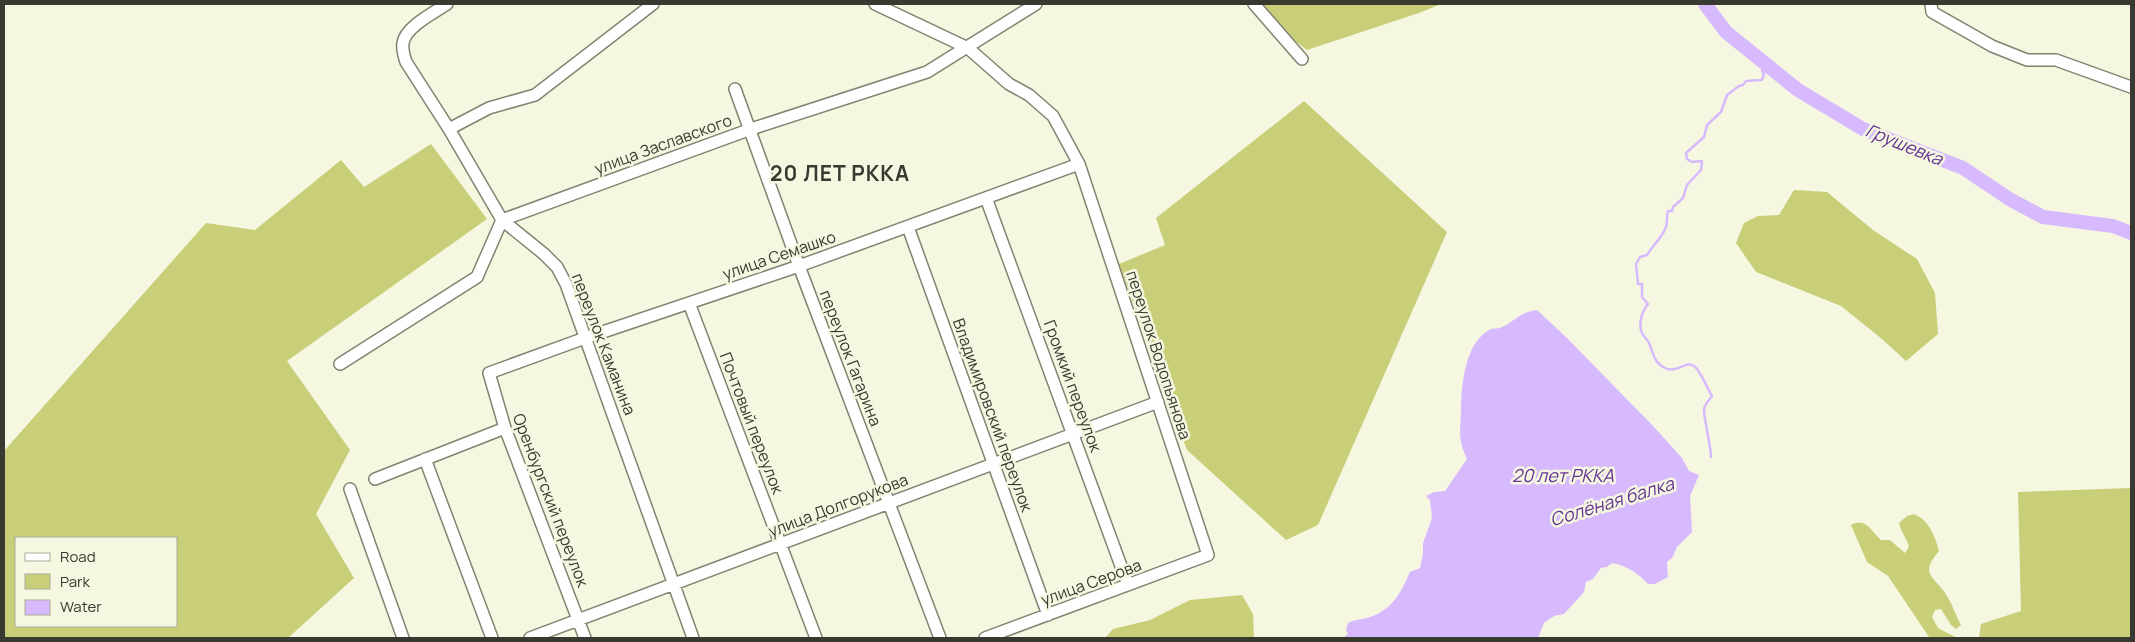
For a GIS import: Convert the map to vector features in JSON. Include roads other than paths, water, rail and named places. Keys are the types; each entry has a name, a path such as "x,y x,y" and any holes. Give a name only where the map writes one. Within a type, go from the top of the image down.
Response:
{"street":[{"name":"переулок Каманина","path":"447,4 410,30 403,41 403,52 406,62 449,129 502,220 557,267 566,284 693,638"},
{"path":"449,129 489,108 534,95 653,4"},
{"name":"переулок Водопьянова","path":"875,4 968,48 1009,84 1030,95 1053,116 1079,164 1208,555"},
{"name":"улица Заславского","path":"502,220 751,129 927,72 1036,4"},
{"path":"1254,4 1302,59"},
{"path":"1931,4 1932,12 1992,46 2027,60 2056,60 2131,87"},
{"name":"переулок Гагарина","path":"735,89 799,266 940,638"},
{"name":"улица Семашко","path":"489,373 585,338 799,266 1079,164"},
{"name":"Громкий переулок","path":"986,198 1128,585"},
{"path":"340,364 477,276 502,220"},
{"name":"Владимировский переулок","path":"908,227 1048,615"},
{"name":"Почтовый переулок","path":"689,303 816,638"},
{"name":"Оренбургский переулок","path":"489,373 505,428 586,638"},
{"name":"улица Долгорукова","path":"530,638 1158,402"},
{"path":"375,479 505,428"},
{"path":"425,459 492,638"},
{"path":"350,489 403,638"},
{"name":"улица Серова","path":"985,638 1208,555"}],"water":[{"name":"20 лет РККА","path":"1537,310 1655,428 1682,458 1689,471 1699,475 1690,496 1692,532 1677,547 1672,558 1667,562 1668,577 1655,584 1648,584 1636,573 1622,566 1612,563 1607,567 1601,568 1593,579 1586,582 1584,592 1564,614 1554,616 1544,623 1538,638 1343,638 1348,634 1346,630 1348,623 1376,615 1383,611 1399,594 1410,572 1420,568 1423,543 1432,518 1430,500 1426,496 1434,492 1445,491 1467,459 1460,436 1462,392 1466,367 1475,344 1482,335 1491,329 1501,328 1522,315"}],"waterway":[{"name":"Грушевка","path":"1705,4 1726,32 1798,90 1863,129 1963,168 2011,200 2043,217 2113,226 2131,233"},
{"name":"Солёная балка","path":"1711,457 1704,409 1712,396 1694,366 1688,365 1669,369 1661,366 1656,360 1640,326 1641,318 1648,304 1642,297 1642,284 1638,284 1636,264 1640,257 1647,255 1660,238 1666,227 1668,211 1672,211 1673,207 1683,198 1687,185 1701,170 1702,161 1692,162 1687,159 1686,153 1704,137 1707,125 1721,112 1727,95 1746,81 1762,80 1764,74 1762,71 1765,63"}],"district":[{"name":"20 ЛЕТ РККА","path":"840,174"}]}
